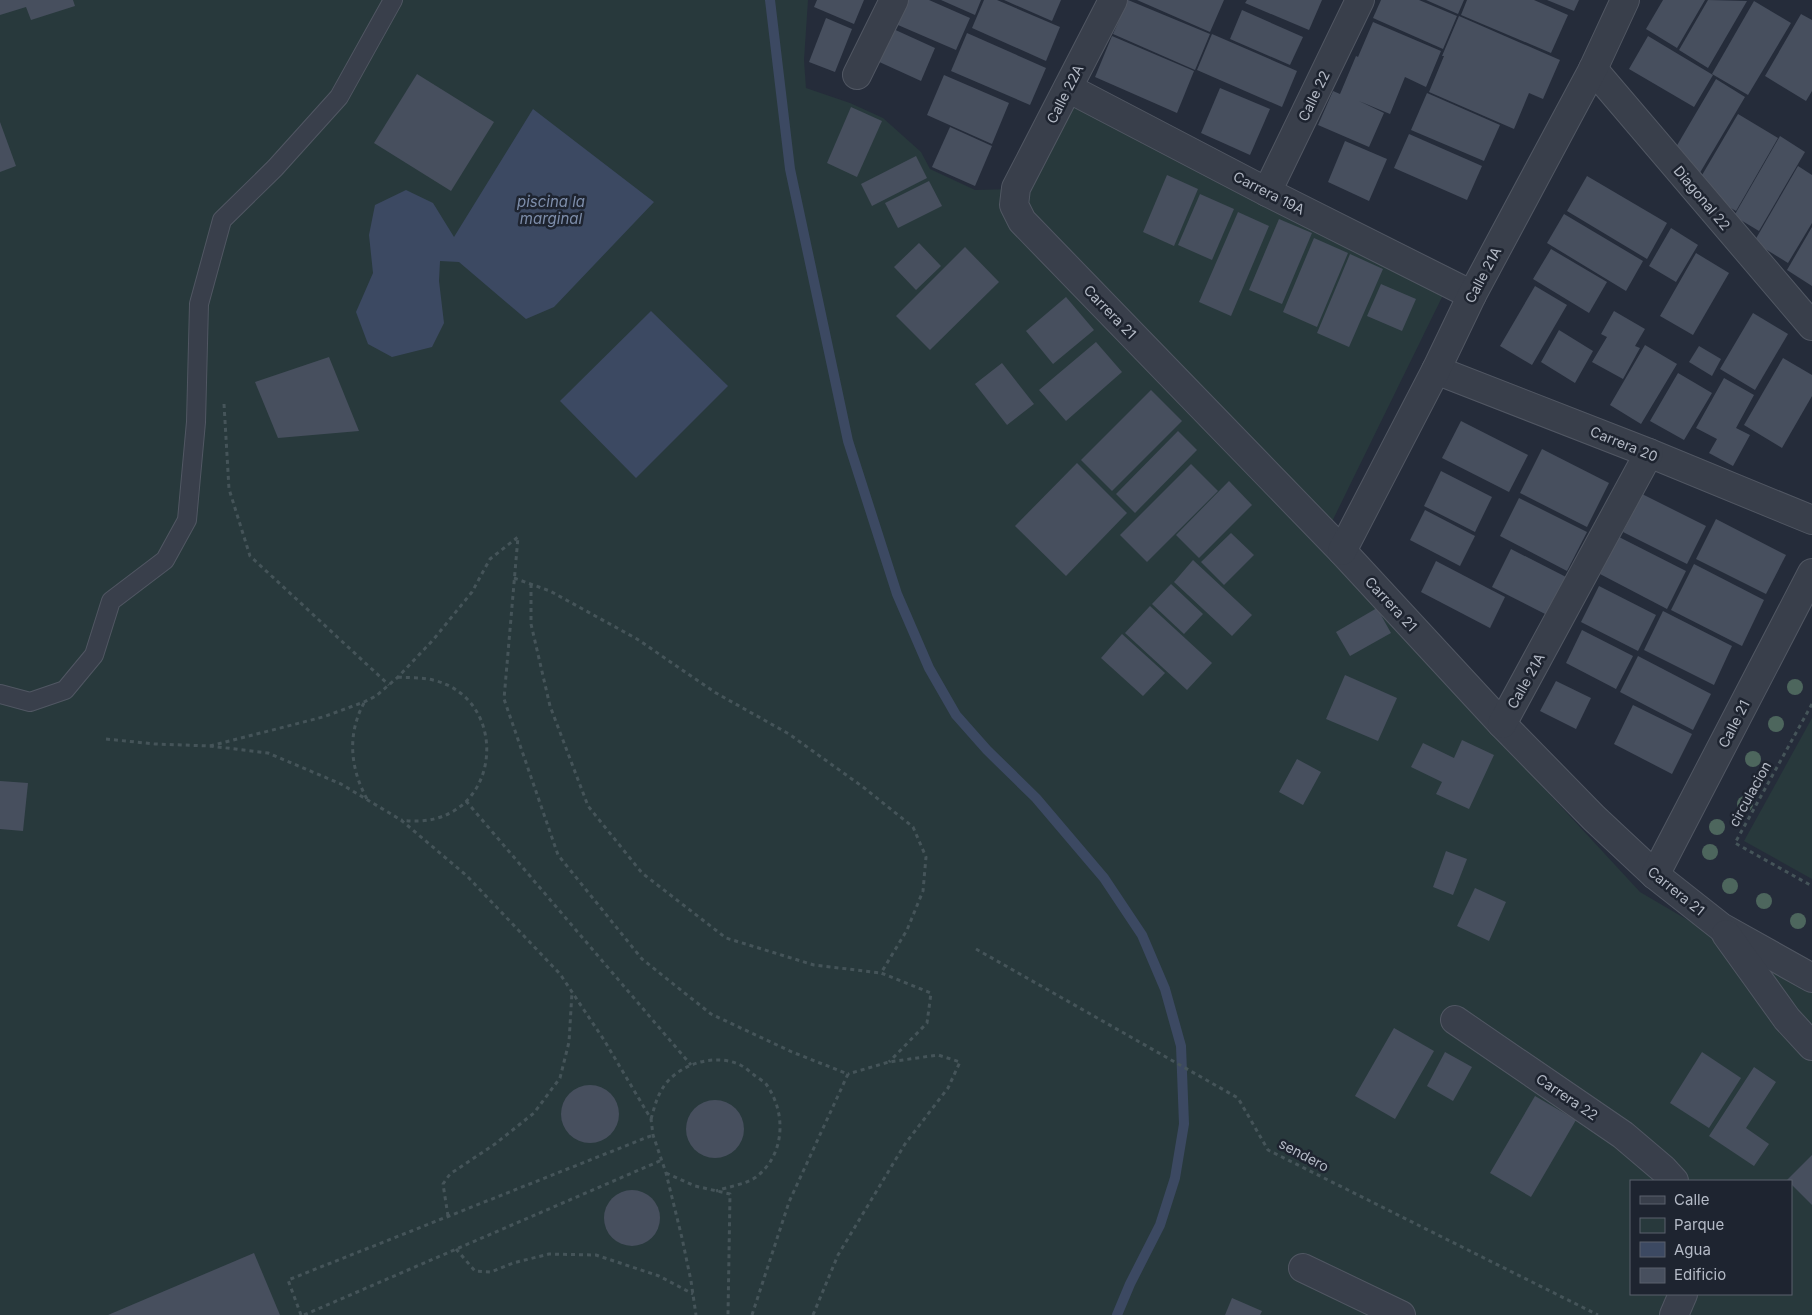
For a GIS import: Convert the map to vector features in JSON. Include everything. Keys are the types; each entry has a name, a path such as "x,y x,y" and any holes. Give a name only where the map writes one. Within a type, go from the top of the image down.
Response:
{"street":[{"path":"858,75 894,0"},
{"name":"Calle 22A","path":"1016,188 1113,0"},
{"name":"Calle 22","path":"1267,192 1360,0"},
{"name":"Calle 21A","path":"1342,551 1436,370 1472,294 1593,69 1625,0"},
{"name":"Diagonal 22","path":"1593,69 1812,326"},
{"name":"Carrera 19A","path":"1068,88 1267,192 1472,294"},
{"name":"Carrera 21","path":"1016,188 1014,205 1022,221 1342,551 1502,724 1594,818 1655,875 1721,927 1812,978"},
{"name":"Carrera 20","path":"1436,370 1649,453 1812,520"},
{"name":"Calle 21A","path":"1502,724 1649,453"},
{"name":"Calle 21","path":"1655,875 1812,573"},
{"path":"1721,927 1787,1019 1812,1046"},
{"name":"Carrera 22","path":"1455,1020 1623,1135 1673,1180"},
{"path":"1303,1268 1401,1315"},
{"path":"1674,1315 1684,1295"}],"lane":[{"path":"0,694 30,702 65,690 94,654 111,601 165,560 187,520 196,422 199,304 222,220 275,168 338,97 392,0"}],"path":[{"path":"224,397 229,489 250,556 389,685"},
{"path":"210,746 323,717 376,696 398,677 433,640 472,592 490,558 518,537 504,699 558,855 642,959 711,1014 792,1052 848,1074 889,1062 938,1055 960,1062 948,1088 905,1144 838,1255 813,1315"},
{"path":"514,578 550,591 637,639 716,694 789,734 863,786 913,826 926,857 922,891 907,930 881,973"},
{"path":"531,584 531,624 550,706 588,806 642,872 726,938 814,965 881,973 931,993 927,1022 889,1062"},
{"path":"398,677 433,680 451,688 465,698 477,712 485,734 487,754 485,770 477,788 458,809 443,817 426,821 401,820"},
{"path":"364,702 355,725 352,745 353,764 360,787 368,800"},
{"name":"circulacion","path":"1812,704 1735,843 1812,886"},
{"path":"106,739 155,744 210,746 268,753 341,784 401,820 473,882 560,974 604,1040 651,1119"},
{"path":"466,801 691,1065"},
{"name":"sendero","path":"976,948 1238,1098 1268,1150 1598,1315"},
{"path":"448,1216 443,1184 450,1174 495,1144 534,1113 560,1078 570,1042 572,992"},
{"path":"696,1315 666,1172 653,1135 651,1119 657,1096 668,1081 681,1070 701,1061 721,1060 741,1065 765,1084 779,1112 780,1134 776,1149 767,1166 754,1178 716,1191"},
{"path":"752,1315 789,1202 848,1074"},
{"path":"653,1135 288,1280 303,1315 662,1160"},
{"path":"666,1172 695,1186 730,1194 728,1315"},
{"path":"456,1249 474,1271 491,1272 513,1263 550,1254 596,1256 659,1276 693,1294"}],"green space":[{"path":"0,0 808,0 804,60 806,88 850,103 883,118 921,152 930,169 975,190 1024,189 1073,100 1445,291 1322,542 1492,732 1640,892 1812,993 1812,1315 0,1315"},
{"path":"1812,718 1812,879 1744,841"}],"water":[{"name":"piscina la marginal","path":"533,109 654,202 554,307 526,319 459,262 440,261 439,281 444,323 432,347 392,357 368,344 356,312 373,273 369,235 375,205 406,190 433,203 454,237"},
{"path":"651,311 728,386 636,478 560,401"}],"building":[{"path":"0,0 73,0 75,6 31,20 26,7 0,15"},
{"path":"817,0 864,0 854,24 814,7"},
{"path":"901,0 929,0 970,18 956,50 891,22"},
{"path":"941,0 981,0 975,15"},
{"path":"984,0 997,0 1060,27 1046,61 972,28"},
{"path":"1004,0 1061,0 1052,21"},
{"path":"1128,0 1210,34 1195,70 1113,34"},
{"path":"1137,0 1224,0 1210,32"},
{"path":"1247,0 1322,0 1309,30 1245,3"},
{"path":"1381,0 1419,0 1457,16 1443,49 1373,18"},
{"path":"1426,0 1464,0 1458,14"},
{"path":"1467,0 1534,0 1568,15 1551,53 1461,15"},
{"path":"1547,0 1579,0 1574,11"},
{"path":"1663,0 1705,0 1677,48 1646,29"},
{"path":"1708,0 1747,1 1708,68 1679,50"},
{"path":"1754,1 1791,23 1748,95 1712,74"},
{"path":"1242,10 1303,37 1290,65 1230,39"},
{"path":"1801,14 1812,20 1812,91 1806,101 1765,76"},
{"path":"1459,16 1560,60 1543,99 1529,93 1514,129 1429,92"},
{"path":"826,18 852,29 835,72 809,62"},
{"path":"1373,22 1441,51 1426,87 1405,77 1390,114 1359,101 1384,113 1369,147 1318,125 1333,91 1340,94 1356,56 1358,57"},
{"path":"889,27 935,48 921,81 875,60"},
{"path":"967,33 1046,68 1030,105 951,71"},
{"path":"1212,34 1297,71 1282,107 1197,70"},
{"path":"1112,36 1194,71 1177,113 1095,77"},
{"path":"1648,36 1713,75 1694,107 1629,69"},
{"path":"417,74 494,122 451,191 374,143"},
{"path":"944,75 1009,103 992,144 927,115"},
{"path":"1716,79 1745,97 1698,176 1669,159"},
{"path":"1220,88 1270,109 1250,155 1201,133"},
{"path":"1427,93 1500,125 1484,161 1411,130"},
{"path":"851,107 882,121 857,177 827,163"},
{"path":"1738,114 1778,138 1736,211 1695,187"},
{"path":"0,122 16,166 0,172"},
{"path":"950,127 992,146 975,186 932,167"},
{"path":"1409,134 1482,166 1467,200 1394,168"},
{"path":"1780,136 1805,152 1759,231 1734,216"},
{"path":"1345,141 1387,159 1369,201 1328,182"},
{"path":"916,156 927,178 872,206 861,184"},
{"path":"1798,166 1812,175 1812,223 1788,263 1754,242"},
{"path":"1167,175 1198,189 1174,246 1143,232"},
{"path":"1587,176 1667,223 1647,259 1567,211"},
{"path":"929,181 942,206 898,228 885,203"},
{"path":"1200,194 1234,209 1212,260 1178,245"},
{"path":"1238,212 1269,226 1231,316 1199,302"},
{"path":"1564,214 1643,261 1626,291 1547,243"},
{"path":"1279,219 1312,233 1282,304 1249,290"},
{"path":"1812,227 1812,286 1787,270"},
{"path":"1671,228 1698,245 1676,282 1649,266"},
{"path":"1314,238 1348,253 1317,327 1283,312"},
{"path":"919,243 941,266 916,290 894,267"},
{"path":"965,247 999,282 930,350 896,316"},
{"path":"1551,249 1607,282 1589,313 1533,279"},
{"path":"1696,253 1729,273 1693,335 1660,316"},
{"path":"1350,254 1383,269 1349,347 1317,333"},
{"path":"1381,284 1416,299 1402,331 1367,316"},
{"path":"1535,286 1567,305 1532,365 1500,346"},
{"path":"1066,297 1094,330 1053,364 1026,331"},
{"path":"1614,311 1645,329 1635,346 1640,348 1623,379 1592,362 1607,337 1601,334"},
{"path":"1753,313 1788,334 1755,390 1720,369"},
{"path":"1559,330 1593,351 1575,383 1541,362"},
{"path":"1096,342 1122,372 1066,421 1039,390"},
{"path":"1645,345 1677,364 1641,424 1610,405"},
{"path":"1699,346 1721,359 1712,376 1689,362"},
{"path":"329,357 359,431 278,438 255,382"},
{"path":"1783,358 1812,375 1812,396 1782,448 1744,425"},
{"path":"1002,363 1034,404 1007,425 975,384"},
{"path":"1678,373 1712,393 1684,440 1650,421"},
{"path":"1724,378 1754,395 1736,428 1750,435 1733,466 1709,453 1717,439 1696,428"},
{"path":"1151,390 1182,421 1112,491 1081,460"},
{"path":"1461,421 1528,455 1509,492 1442,458"},
{"path":"1178,431 1197,450 1135,513 1116,494"},
{"path":"1542,449 1609,483 1587,527 1520,493"},
{"path":"1077,463 1127,513 1066,576 1015,526"},
{"path":"1191,464 1218,491 1147,562 1120,535"},
{"path":"1441,471 1492,497 1475,532 1424,506"},
{"path":"1229,481 1252,505 1199,558 1176,535"},
{"path":"1642,494 1706,526 1687,564 1623,532"},
{"path":"1519,498 1587,532 1567,571 1500,536"},
{"path":"1425,510 1475,536 1460,566 1410,540"},
{"path":"1716,519 1786,555 1766,594 1696,559"},
{"path":"1231,533 1254,555 1224,585 1201,562"},
{"path":"1619,537 1686,571 1667,609 1600,574"},
{"path":"1511,549 1568,578 1549,616 1492,587"},
{"path":"1193,560 1252,615 1232,636 1174,582"},
{"path":"1436,561 1505,597 1490,628 1421,592"},
{"path":"1694,564 1764,600 1742,646 1671,610"},
{"path":"1171,584 1203,614 1184,634 1152,604"},
{"path":"1599,586 1656,615 1638,651 1581,622"},
{"path":"1150,606 1212,663 1187,690 1125,633"},
{"path":"1377,608 1391,633 1350,656 1336,632"},
{"path":"1663,611 1732,646 1714,685 1644,650"},
{"path":"1582,630 1633,656 1616,689 1566,663"},
{"path":"1122,634 1165,673 1143,696 1101,658"},
{"path":"1638,656 1711,694 1693,730 1620,692"},
{"path":"1345,675 1397,698 1378,741 1326,719"},
{"path":"1556,681 1591,698 1576,729 1540,711"},
{"path":"1633,705 1692,734 1672,774 1614,744"},
{"path":"1462,740 1494,755 1469,809 1436,794 1442,782 1411,767 1423,743 1454,758"},
{"path":"1297,759 1321,772 1303,805 1279,792"},
{"path":"0,781 28,783 23,831 0,829"},
{"path":"1446,851 1467,859 1453,895 1433,887"},
{"path":"1475,888 1506,902 1489,941 1457,926"},
{"path":"1394,1028 1434,1051 1395,1119 1355,1096"},
{"path":"1445,1052 1472,1067 1453,1101 1427,1086"},
{"path":"1702,1052 1741,1078 1709,1128 1670,1103"},
{"path":"1754,1067 1776,1082 1746,1128 1769,1144 1754,1166 1709,1136"},
{"path":"584,1085 596,1085 611,1093 619,1108 619,1120 611,1135 596,1143 584,1143 569,1135 561,1120 561,1108 569,1093"},
{"path":"1535,1096 1576,1120 1531,1197 1490,1173"},
{"path":"709,1100 721,1100 736,1108 744,1123 744,1135 736,1150 721,1158 709,1158 694,1150 686,1135 686,1123 694,1108"},
{"path":"1812,1155 1812,1205 1792,1185 1792,1180 1787,1180"},
{"path":"632,1190 643,1192 652,1198 658,1207 660,1218 658,1229 652,1238 643,1244 632,1246 621,1244 612,1238 606,1229 604,1218 606,1207 612,1198 621,1192"},
{"path":"254,1253 280,1315 108,1315"},
{"path":"1232,1298 1262,1311 1260,1315 1225,1315"}],"waterway":[{"path":"770,0 790,169 848,441 897,594 929,668 956,715 987,750 1036,798 1104,878 1142,935 1165,989 1181,1046 1184,1124 1175,1178 1160,1225 1130,1284 1117,1315"}]}
